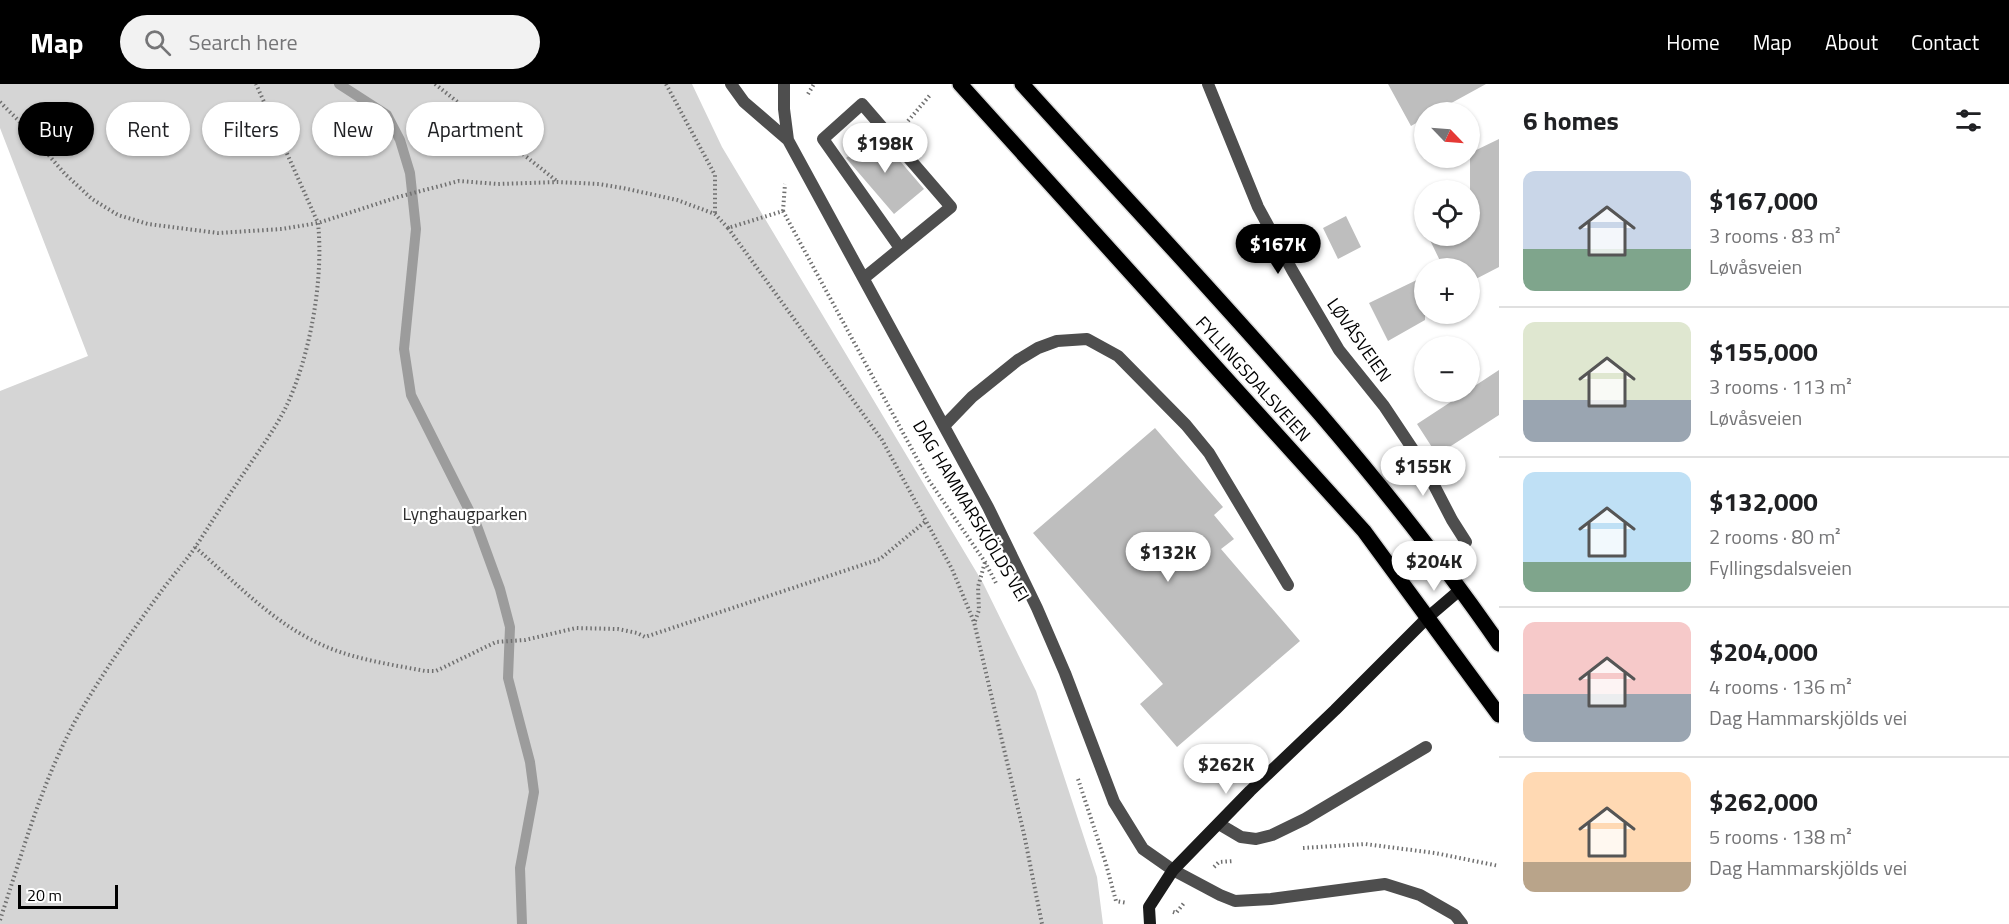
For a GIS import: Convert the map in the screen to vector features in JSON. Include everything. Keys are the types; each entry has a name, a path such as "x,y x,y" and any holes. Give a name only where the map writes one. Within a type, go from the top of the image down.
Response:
{"main road":[{"name":"FYLLINGSDALSVEIEN","path":"960,84 1364,531 1499,715"},
{"name":"FYLLINGSDALSVEIEN","path":"1022,84 1275,362 1396,506 1461,589 1499,644"},
{"path":"1150,924 1149,907 1173,870 1250,791 1427,618 1461,589"}],"street":[{"name":"DAG HAMMARSKJÖLDS VEI","path":"731,84 744,102 788,140 945,426 988,507 1037,608 1065,673 1114,802 1143,849 1173,870 1235,901 1271,899 1385,884 1420,895 1455,915 1462,924"},
{"name":"DAG HAMMARSKJÖLDS VEI","path":"784,84 788,140"},
{"name":"LØVÅSVEIEN","path":"1208,84 1258,207 1292,270 1340,351 1384,406 1424,466 1466,542"},
{"path":"864,278 951,207 862,104 823,139 900,248"},
{"path":"945,426 972,397 1017,360 1038,348 1057,341 1087,339 1118,356 1186,425 1209,453 1288,585"},
{"path":"1219,824 1241,837 1256,839 1272,835 1305,819 1426,747"}],"path":[{"path":"0,920 50,771 90,694 195,547 270,435 285,408 299,374 313,315 320,245 318,223 256,84"},
{"path":"435,84 558,182"},
{"path":"666,84 715,175 715,214"},
{"path":"892,138 931,94"},
{"path":"0,102 20,121 65,174 92,199 118,215 148,224 218,233 282,229 318,223 398,197 459,181 498,184 558,182 599,184 677,200 715,214 728,228 882,440 926,521 935,533 952,568 974,622 1024,834 1042,924"},
{"name":"DAG HAMMARSKJÖLDS VEI","path":"728,228 783,211 928,479 985,562 1001,592"},
{"path":"195,547 273,616 320,644 362,658 436,671 496,642 525,640 576,628 618,629 645,637 880,558 926,521"},
{"path":"974,622 979,610 978,587 985,562"},
{"path":"1074,768 1116,901 1176,913 1219,862 1243,860"},
{"path":"1298,850 1308,847 1365,844 1435,853 1499,866"}],"green space":[{"name":"Lynghaugparken","path":"0,84 692,84 722,147 983,583 1036,691 1097,877 1103,924 0,924 0,391 88,356 0,128"}],"building":[{"path":"1388,84 1486,84 1453,102 1414,102 1414,124 1411,126"},
{"path":"876,133 924,189 894,214 846,158"},
{"path":"1499,139 1499,267 1480,277 1480,258 1439,258 1433,246 1480,246 1480,180 1470,180 1470,168 1480,168 1480,148"},
{"path":"1346,216 1361,247 1338,259 1323,228"},
{"path":"1414,281 1414,324 1418,324 1388,341 1369,303"},
{"path":"1499,370 1499,415 1437,455 1417,424 1451,402 1480,402 1480,382"},
{"path":"1155,428 1223,507 1214,515 1234,539 1221,549 1300,641 1177,747 1140,704 1163,684 1033,533"}],"waterway":[{"path":"339,84 387,115 400,140 410,173 416,229 404,349 411,395 477,526 500,589 510,627 508,678 530,762 534,792 520,868 522,924"}]}
